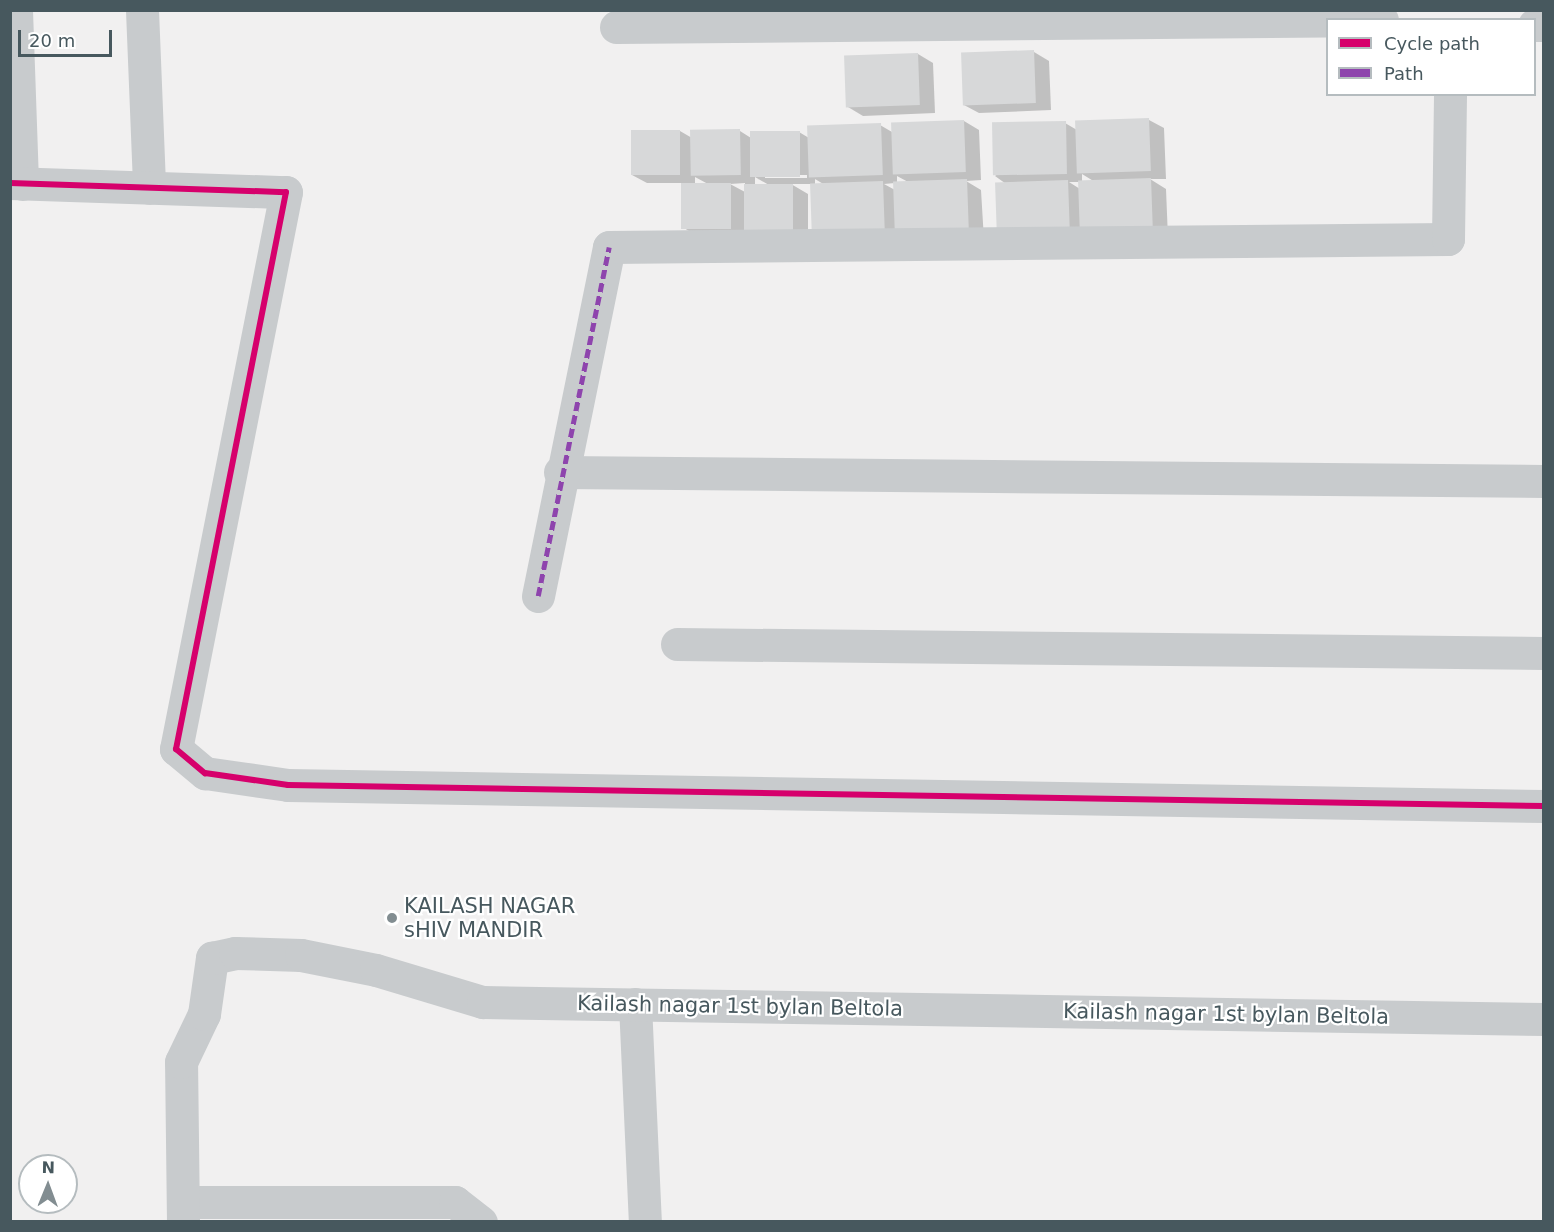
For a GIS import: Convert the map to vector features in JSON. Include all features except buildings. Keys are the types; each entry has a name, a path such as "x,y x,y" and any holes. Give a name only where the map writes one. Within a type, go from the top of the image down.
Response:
{"street":[{"path":"16,10 16,184 286,192 176,749 204,773 288,785 1544,806"},
{"path":"142,10 149,188"},
{"path":"616,27 1326,21"},
{"path":"538,596 560,472 609,247 1448,239 1450,96"},
{"path":"560,472 1544,481"},
{"path":"677,644 1544,653"},
{"name":"Kailash nagar 1st bylan Beltola","path":"183,1212 181,1062 204,1014 212,958 301,955 376,970 483,1002 1544,1019"},
{"path":"635,1004 645,1221"},
{"path":"183,1212 455,1202 481,1221"}],"marked path":[{"path":"538,596 609,247"}],"cycle path":[{"path":"10,183 286,192 176,749 205,773 288,785 1544,806"}],"place":[{"name":"KAILASH NAGAR sHIV MANDIR","path":"392,918"}]}
